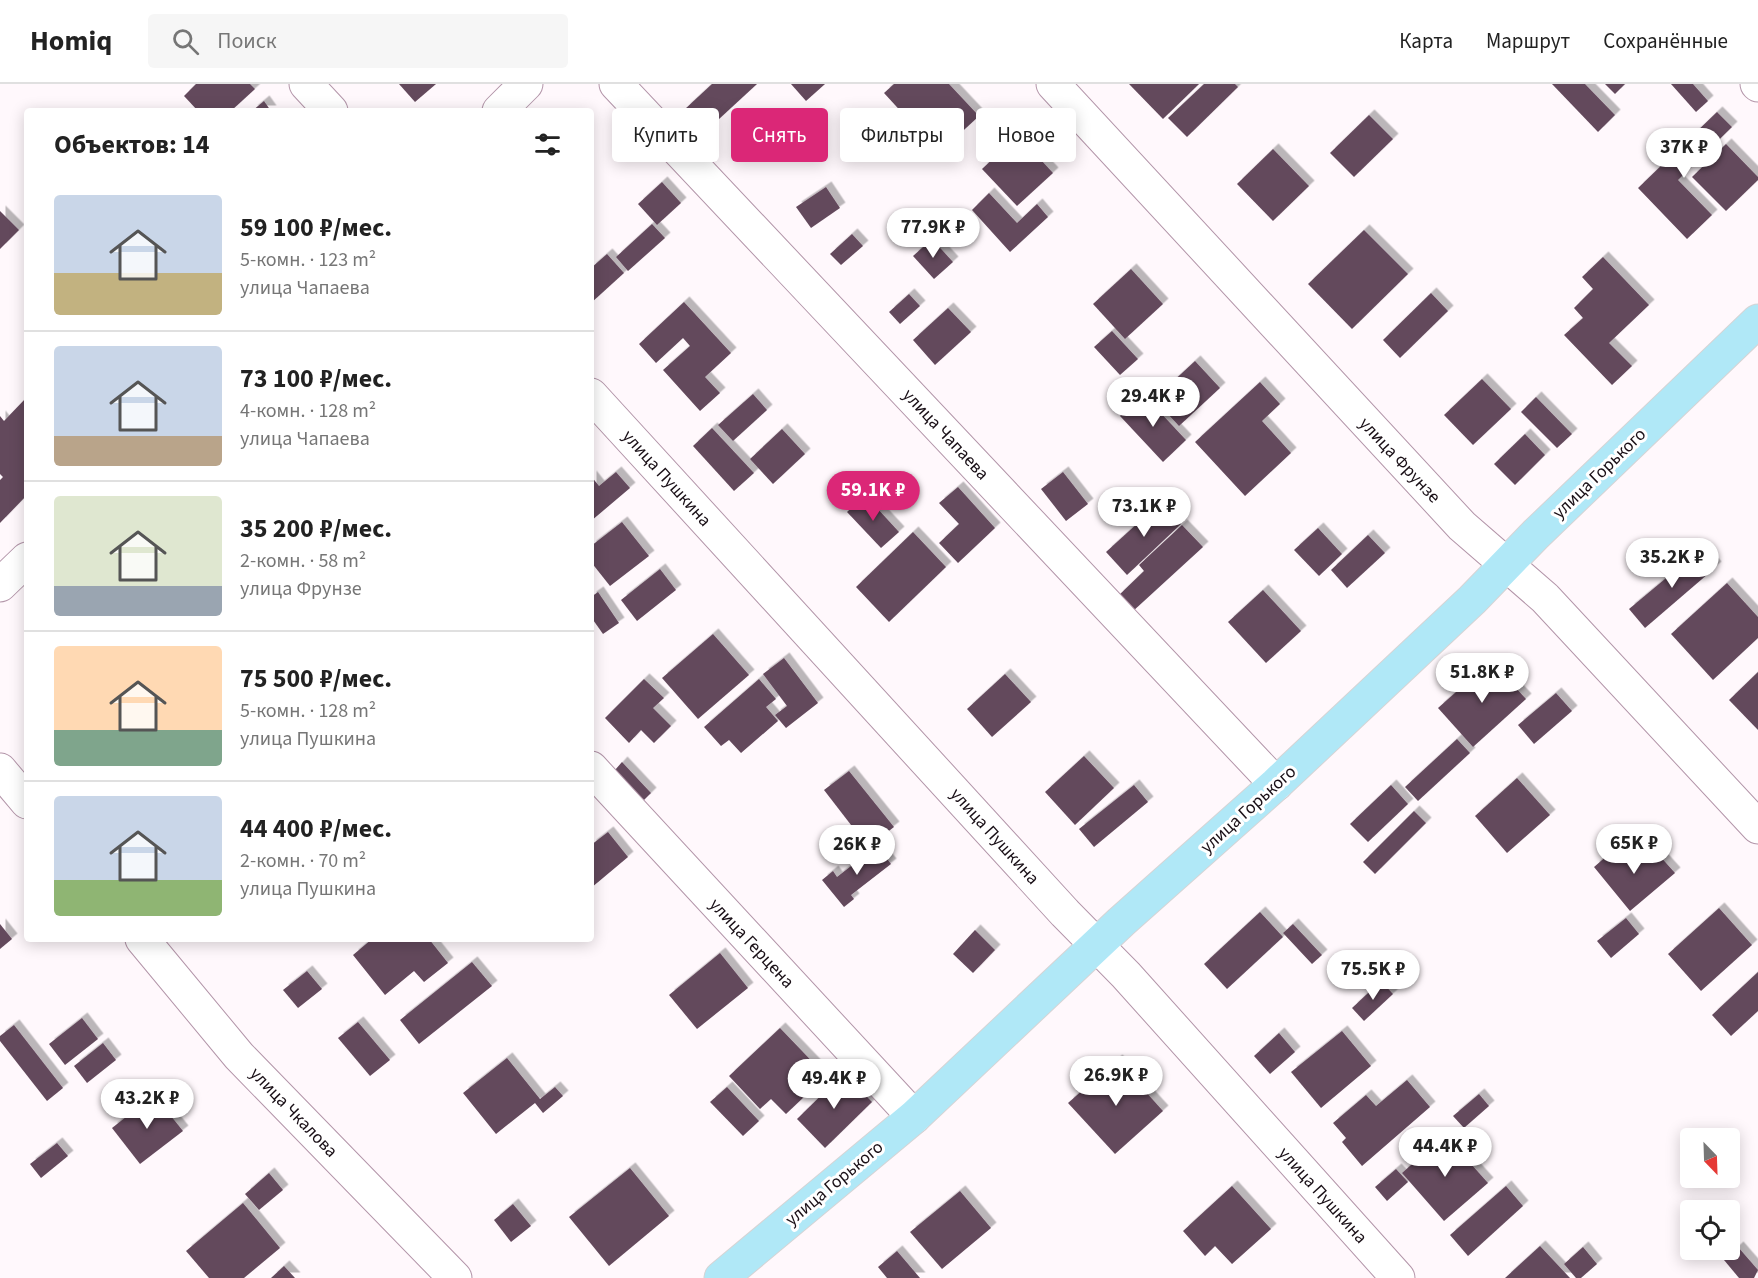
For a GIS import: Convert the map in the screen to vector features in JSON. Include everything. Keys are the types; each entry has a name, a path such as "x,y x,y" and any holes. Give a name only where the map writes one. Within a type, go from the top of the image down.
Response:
{"main road":[{"name":"улица Горького","path":"721,1278 914,1117 1097,944 1276,784 1758,321"}],"street":[{"path":"306,84 328,108"},
{"path":"502,108 526,84"},
{"name":"улица Чапаева","path":"616,84 1276,784"},
{"name":"улица Фрунзе","path":"1053,84 1461,526 1545,598 1758,827"},
{"name":"улица Пушкина","path":"594,398 1057,905 1097,944 1398,1278"},
{"path":"0,585 24,562"},
{"path":"0,770 24,798"},
{"name":"улица Герцена","path":"594,771 914,1117"},
{"name":"улица Чкалова","path":"145,942 240,1056 455,1278"}],"building":[{"path":"196,84 250,84 255,89 234,108 195,108 184,96"},
{"path":"399,84 436,84 415,102"},
{"path":"712,84 757,84 719,119 719,108 686,108"},
{"path":"791,84 825,84 806,101"},
{"path":"894,84 949,84 976,113 976,119 964,130 964,108 898,108 884,93"},
{"path":"1129,84 1199,84 1163,119"},
{"path":"1204,84 1235,84 1238,87 1187,137 1168,118"},
{"path":"1552,84 1585,84 1615,115 1598,132"},
{"path":"1605,84 1625,84 1615,94"},
{"path":"1671,84 1693,84 1708,101 1696,112"},
{"path":"264,101 269,108 256,108"},
{"path":"1717,112 1732,127 1678,180 1712,215 1687,239 1638,188"},
{"path":"1369,115 1393,139 1354,177 1330,153"},
{"path":"1726,144 1758,177 1758,180 1726,211 1692,177"},
{"path":"1273,149 1309,186 1273,221 1237,184"},
{"path":"989,162 1043,162 1053,173 1017,206 982,169"},
{"path":"662,182 681,203 657,225 638,204"},
{"path":"826,187 840,208 811,228 796,207"},
{"path":"989,193 1017,223 1037,204 1048,217 1010,252 972,210"},
{"path":"0,211 19,230 0,249"},
{"path":"652,224 665,238 628,271 616,257"},
{"path":"1364,230 1408,274 1352,329 1308,284"},
{"path":"852,234 863,246 841,265 830,254"},
{"path":"932,239 953,262 934,279 913,256"},
{"path":"607,254 624,273 594,300 594,265"},
{"path":"1603,257 1649,305 1609,343 1632,366 1612,385 1564,335 1583,318 1574,308 1593,289 1582,277"},
{"path":"1131,269 1163,304 1125,339 1093,304"},
{"path":"1431,293 1448,311 1400,358 1383,340"},
{"path":"909,294 920,306 900,324 889,312"},
{"path":"684,302 731,353 705,377 720,393 700,411 663,370 690,346 683,338 656,363 639,344"},
{"path":"948,308 971,332 935,365 913,340"},
{"path":"1112,331 1138,359 1120,375 1094,347"},
{"path":"1195,361 1220,388 1179,426 1154,399"},
{"path":"1482,379 1511,409 1473,445 1444,415"},
{"path":"1260,382 1280,404 1262,421 1291,453 1245,496 1195,442"},
{"path":"753,394 767,410 733,441 718,425"},
{"path":"1143,394 1186,440 1163,462 1120,416"},
{"path":"1536,397 1572,434 1557,448 1521,412"},
{"path":"24,400 24,498 0,523 0,480 3,477 0,474 0,416 4,421"},
{"path":"712,428 754,473 734,491 693,446"},
{"path":"782,429 805,454 773,484 750,459"},
{"path":"1525,434 1545,455 1515,485 1494,464"},
{"path":"616,472 630,488 594,518 594,480 599,486"},
{"path":"1063,472 1088,504 1066,521 1041,489"},
{"path":"958,487 995,528 958,563 939,543 959,524 939,503"},
{"path":"865,495 899,532 881,548 847,512"},
{"path":"1161,502 1181,524 1127,575 1106,552"},
{"path":"622,522 649,556 610,586 594,566 594,544"},
{"path":"1182,525 1203,547 1132,612 1118,596 1144,571 1139,565"},
{"path":"1318,528 1342,554 1319,576 1294,550"},
{"path":"913,532 946,567 889,622 856,587"},
{"path":"1368,535 1385,553 1347,588 1331,570"},
{"path":"1701,549 1716,567 1645,628 1629,609"},
{"path":"660,569 676,590 637,621 621,600"},
{"path":"1727,583 1758,617 1758,638 1713,680 1671,634"},
{"path":"1263,590 1301,631 1266,663 1228,622"},
{"path":"598,592 619,623 603,634 594,621 594,595"},
{"path":"713,634 749,675 698,719 662,678"},
{"path":"784,658 818,703 786,728 775,715 787,706 763,674"},
{"path":"1491,661 1526,699 1473,747 1438,708"},
{"path":"1758,672 1758,730 1729,700"},
{"path":"1005,674 1031,702 992,737 967,709"},
{"path":"644,679 664,698 653,708 671,726 654,743 641,730 629,743 605,718"},
{"path":"759,679 776,699 766,707 778,721 741,753 729,740 721,746 704,727"},
{"path":"1556,693 1572,711 1534,744 1518,725"},
{"path":"1457,739 1470,753 1418,801 1405,787"},
{"path":"1084,756 1114,788 1075,825 1045,792"},
{"path":"622,762 651,793 644,800 615,770"},
{"path":"849,771 894,827 868,847 824,790"},
{"path":"1517,778 1550,815 1507,853 1475,816"},
{"path":"1134,785 1148,802 1094,847 1079,829"},
{"path":"1391,785 1408,804 1368,842 1350,824"},
{"path":"1414,811 1426,823 1375,874 1363,862"},
{"path":"608,832 628,857 594,885 594,843"},
{"path":"1649,844 1675,873 1630,911 1594,867 1616,848 1628,861"},
{"path":"877,846 891,864 851,895 854,899 844,907 822,880 833,871 837,877"},
{"path":"1719,908 1752,945 1701,991 1668,954"},
{"path":"1260,912 1283,937 1227,989 1204,964"},
{"path":"1626,918 1639,934 1611,958 1597,941"},
{"path":"0,924 12,939 0,949"},
{"path":"1293,924 1322,955 1312,964 1283,933"},
{"path":"975,930 995,950 973,973 953,954"},
{"path":"368,942 431,942 448,963 424,982 414,971 385,995 353,955"},
{"path":"720,953 748,988 697,1029 669,995"},
{"path":"472,962 492,986 419,1044 400,1020"},
{"path":"307,971 322,989 298,1008 283,990"},
{"path":"1758,972 1758,1011 1731,1036 1712,1015"},
{"path":"1381,981 1393,994 1364,1021 1352,1008"},
{"path":"82,1018 98,1039 65,1065 49,1044"},
{"path":"358,1022 390,1060 370,1076 338,1038"},
{"path":"14,1025 63,1088 47,1101 0,1041 0,1036"},
{"path":"780,1028 826,1076 786,1114 771,1099 760,1109 729,1076"},
{"path":"1342,1031 1371,1066 1321,1108 1291,1072"},
{"path":"1279,1033 1295,1052 1270,1074 1254,1056"},
{"path":"103,1043 116,1060 87,1083 74,1066"},
{"path":"507,1058 540,1099 555,1087 563,1096 543,1113 535,1103 496,1134 463,1093"},
{"path":"1117,1060 1163,1111 1115,1154 1068,1103"},
{"path":"844,1073 872,1102 825,1148 797,1119"},
{"path":"1407,1080 1430,1107 1362,1166 1342,1142 1346,1138 1333,1123 1366,1095 1376,1106"},
{"path":"727,1087 759,1121 743,1136 710,1102"},
{"path":"1479,1094 1489,1106 1464,1128 1453,1116"},
{"path":"154,1095 183,1131 140,1164 112,1128"},
{"path":"1445,1135 1488,1183 1444,1221 1402,1173"},
{"path":"57,1143 68,1156 41,1178 30,1164"},
{"path":"630,1168 669,1216 609,1266 569,1217"},
{"path":"1396,1169 1408,1182 1387,1201 1375,1187"},
{"path":"269,1173 283,1190 259,1210 245,1194"},
{"path":"1232,1186 1271,1229 1232,1264 1215,1246 1205,1256 1183,1231"},
{"path":"1506,1186 1523,1206 1468,1256 1450,1235"},
{"path":"960,1191 991,1228 942,1269 910,1232"},
{"path":"243,1203 280,1248 244,1278 209,1278 186,1251"},
{"path":"513,1204 531,1226 511,1242 494,1220"},
{"path":"1540,1246 1570,1278 1505,1278"},
{"path":"1583,1247 1597,1264 1581,1278 1576,1278 1564,1264"},
{"path":"1740,1249 1758,1270 1754,1278 1739,1278 1724,1260 1740,1260"},
{"path":"897,1251 920,1278 887,1278 878,1267"},
{"path":"284,1266 295,1278 271,1278"}]}
